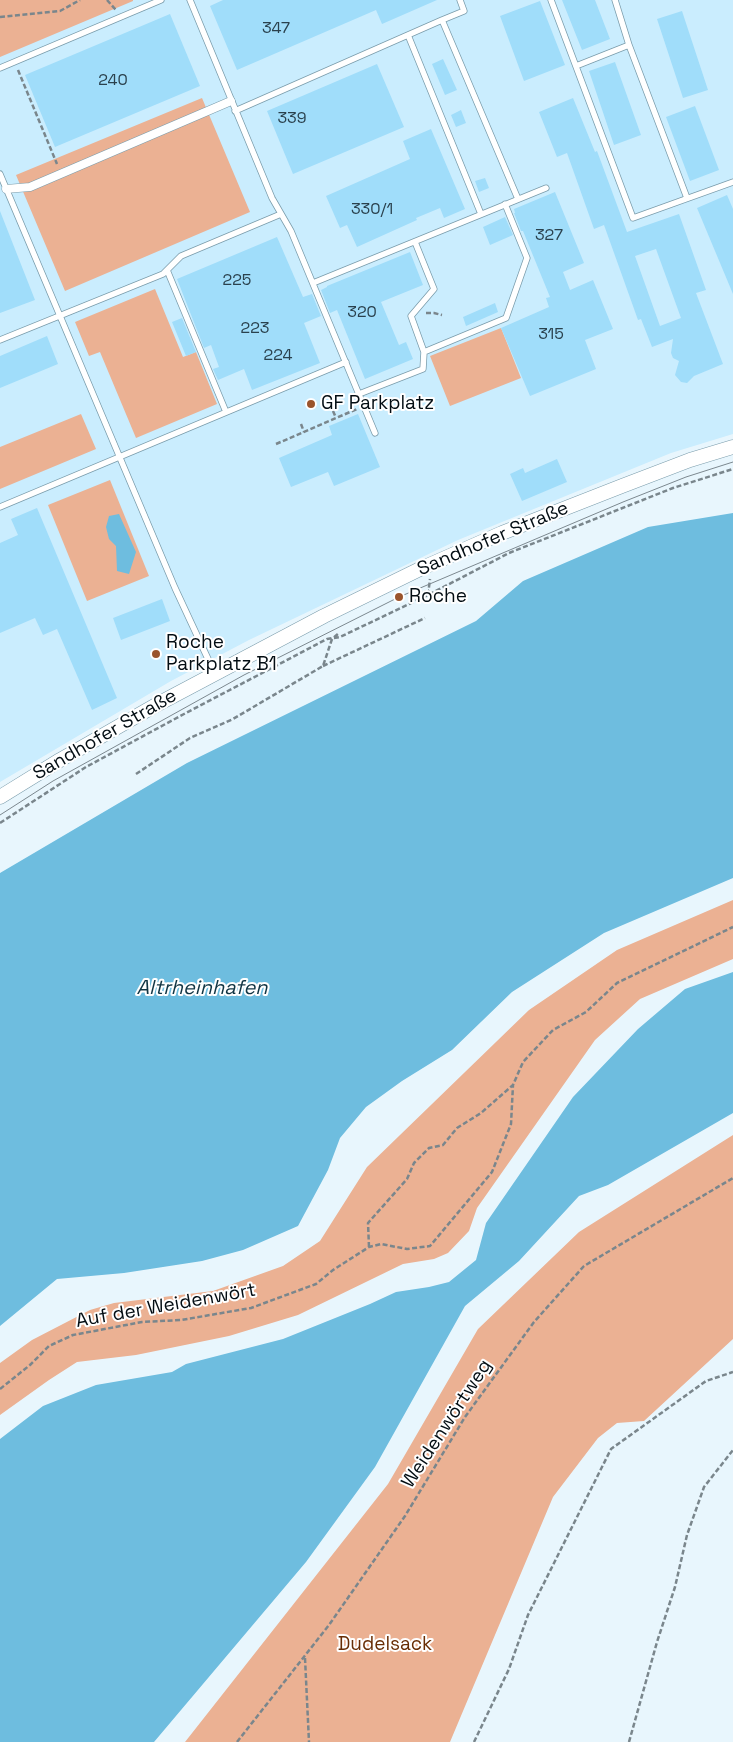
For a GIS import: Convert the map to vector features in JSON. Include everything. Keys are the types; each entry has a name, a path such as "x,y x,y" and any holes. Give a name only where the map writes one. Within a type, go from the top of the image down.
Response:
{"street":[{"path":"3,190 30,187 231,101"},
{"name":"Sandhofer Straße","path":"0,797 133,718 324,616 420,569 622,486 690,460 733,447"}],"lane":[{"path":"0,68 161,0"},
{"path":"190,0 272,198 291,231 375,433"},
{"path":"235,111 464,11 460,0"},
{"path":"551,0 633,218 733,182"},
{"path":"615,0 629,46 687,198"},
{"path":"442,20 518,199"},
{"path":"408,35 481,214"},
{"path":"576,66 629,46"},
{"path":"0,174 3,190 175,588 215,674"},
{"path":"313,283 546,188"},
{"path":"424,352 506,318 527,258 505,204"},
{"path":"0,340 163,274 181,256 281,214"},
{"path":"359,394 424,369 424,352 410,316 434,289 414,242"},
{"path":"167,270 226,412"},
{"path":"0,507 346,362"}],"path":[{"path":"0,16 60,11 80,0"},
{"path":"14,62 61,173"},
{"path":"418,308 425,313 442,315"},
{"path":"276,444 364,406"},
{"path":"333,411 336,418"},
{"path":"301,424 304,432"},
{"path":"0,823 86,767 184,714 332,639 340,637 428,595 509,553 672,488 733,469"},
{"path":"415,597 429,590"},
{"path":"136,774 190,738 233,719 323,666 425,618"},
{"path":"323,666 332,639 339,633"},
{"path":"513,1085 481,1113 456,1128 443,1145 429,1148 414,1163 407,1179 368,1223 369,1247 380,1244 407,1249 430,1246 492,1172 511,1124 513,1085 523,1062 553,1030 586,1012 617,983 733,927"},
{"name":"Weidenwörtweg","path":"237,1742 329,1626 405,1516 465,1417 534,1322 584,1266 733,1178"},
{"name":"Auf der Weidenwört","path":"0,1389 30,1365 49,1346 73,1335 142,1322 181,1320 251,1308 316,1284 333,1270 369,1247"},
{"path":"474,1742 509,1669 528,1615 611,1449 706,1381 733,1372"},
{"path":"629,1741 657,1642 675,1587 688,1535 704,1487 733,1450"},
{"path":"304,1657 309,1742"}],"shaded area":[{"path":"0,0 733,0 733,434 671,453 458,540 249,640 171,681 0,782"}],"green space":[{"path":"0,0 133,0 133,1 0,57"},
{"path":"202,98 250,212 65,291 16,175"},
{"path":"155,289 183,357 196,352 217,404 136,438 100,352 89,356 75,322"},
{"path":"501,328 521,378 450,406 430,356"},
{"path":"81,414 96,449 0,489 0,447"},
{"path":"110,480 149,576 87,601 48,505"},
{"path":"733,900 733,959 640,999 595,1040 477,1208 469,1231 448,1253 434,1259 403,1264 298,1315 229,1336 136,1355 77,1362 0,1415 0,1363 32,1340 90,1310 114,1303 213,1291 283,1266 320,1241 367,1167 529,1010 617,950"},
{"name":"Dudelsack","path":"733,1135 733,1339 644,1421 617,1423 598,1438 553,1497 450,1742 185,1742 388,1484 478,1329 579,1232"}],"water":[{"name":"Altrheinhafen","path":"733,513 733,878 604,933 512,992 452,1050 402,1081 366,1107 340,1138 328,1170 298,1226 243,1250 202,1261 124,1273 57,1279 0,1326 0,873 187,763 476,621 523,581 648,527"},
{"path":"119,514 136,552 129,574 117,571 116,546 109,539 106,527 109,516"},
{"path":"733,972 733,1113 608,1185 579,1196 519,1261 465,1306 375,1467 306,1562 154,1742 0,1742 0,1439 43,1406 96,1385 172,1372 186,1364 283,1339 396,1292 449,1282 476,1260 486,1223 573,1097 638,1029 685,989"}],"building":[{"path":"223,0 437,0 382,24 376,10 237,70 210,6"},
{"path":"562,0 595,0 610,39 582,50"},
{"path":"540,1 565,65 524,81 500,16"},
{"path":"682,11 708,90 683,98 657,19"},
{"path":"170,14 200,86 55,147 25,75"},
{"path":"443,59 457,90 445,95 432,64"},
{"path":"615,62 641,135 614,145 589,71"},
{"path":"377,64 404,127 293,174 267,111"},
{"path":"573,98 595,152 597,151 627,232 679,214 706,290 696,293 723,364 694,376 687,383 681,382 675,375 679,361 673,358 671,353 673,339 652,347 641,319 638,320 604,225 594,229 567,153 557,157 539,112","holes":["656,249 681,318 660,326 635,256"]},
{"path":"695,106 719,170 690,181 666,117"},
{"path":"461,110 466,123 456,127 451,115"},
{"path":"431,129 465,209 444,218 440,208 357,247 347,225 340,228 326,196 410,159 403,141"},
{"path":"485,178 489,188 479,192 475,181"},
{"path":"555,192 584,263 563,272 570,290 593,280 613,329 585,340 596,369 530,396 501,328 549,307 546,298 550,297 523,231 521,231 514,209"},
{"path":"727,195 733,209 733,294 697,208"},
{"path":"0,211 35,300 0,313"},
{"path":"505,217 513,235 490,245 483,227"},
{"path":"277,237 303,297 312,294 321,316 304,323 320,363 252,390 244,369 218,380 213,369 219,367 211,345 204,348 177,279"},
{"path":"410,252 423,285 381,302 399,345 406,342 413,359 365,379 337,310 330,313 321,290"},
{"path":"495,303 498,312 466,326 463,317"},
{"path":"182,318 196,352 186,356 172,322"},
{"path":"47,336 58,364 0,388 0,356"},
{"path":"358,414 380,467 334,486 328,472 291,487 279,458 332,435 329,426"},
{"path":"557,459 567,482 522,501 510,474 523,468 525,473"},
{"path":"37,508 117,698 92,710 57,629 43,635 35,618 0,633 0,543 18,535 11,519"},
{"path":"162,599 170,621 121,640 113,618"}],"tram line":[{"path":"0,815 53,781 244,675 399,597 623,502 686,477 733,462"}],"place":[{"name":"GF Parkplatz","path":"311,404"},
{"name":"Roche","path":"399,597"},
{"name":"Roche Parkplatz B1","path":"156,654"}]}
